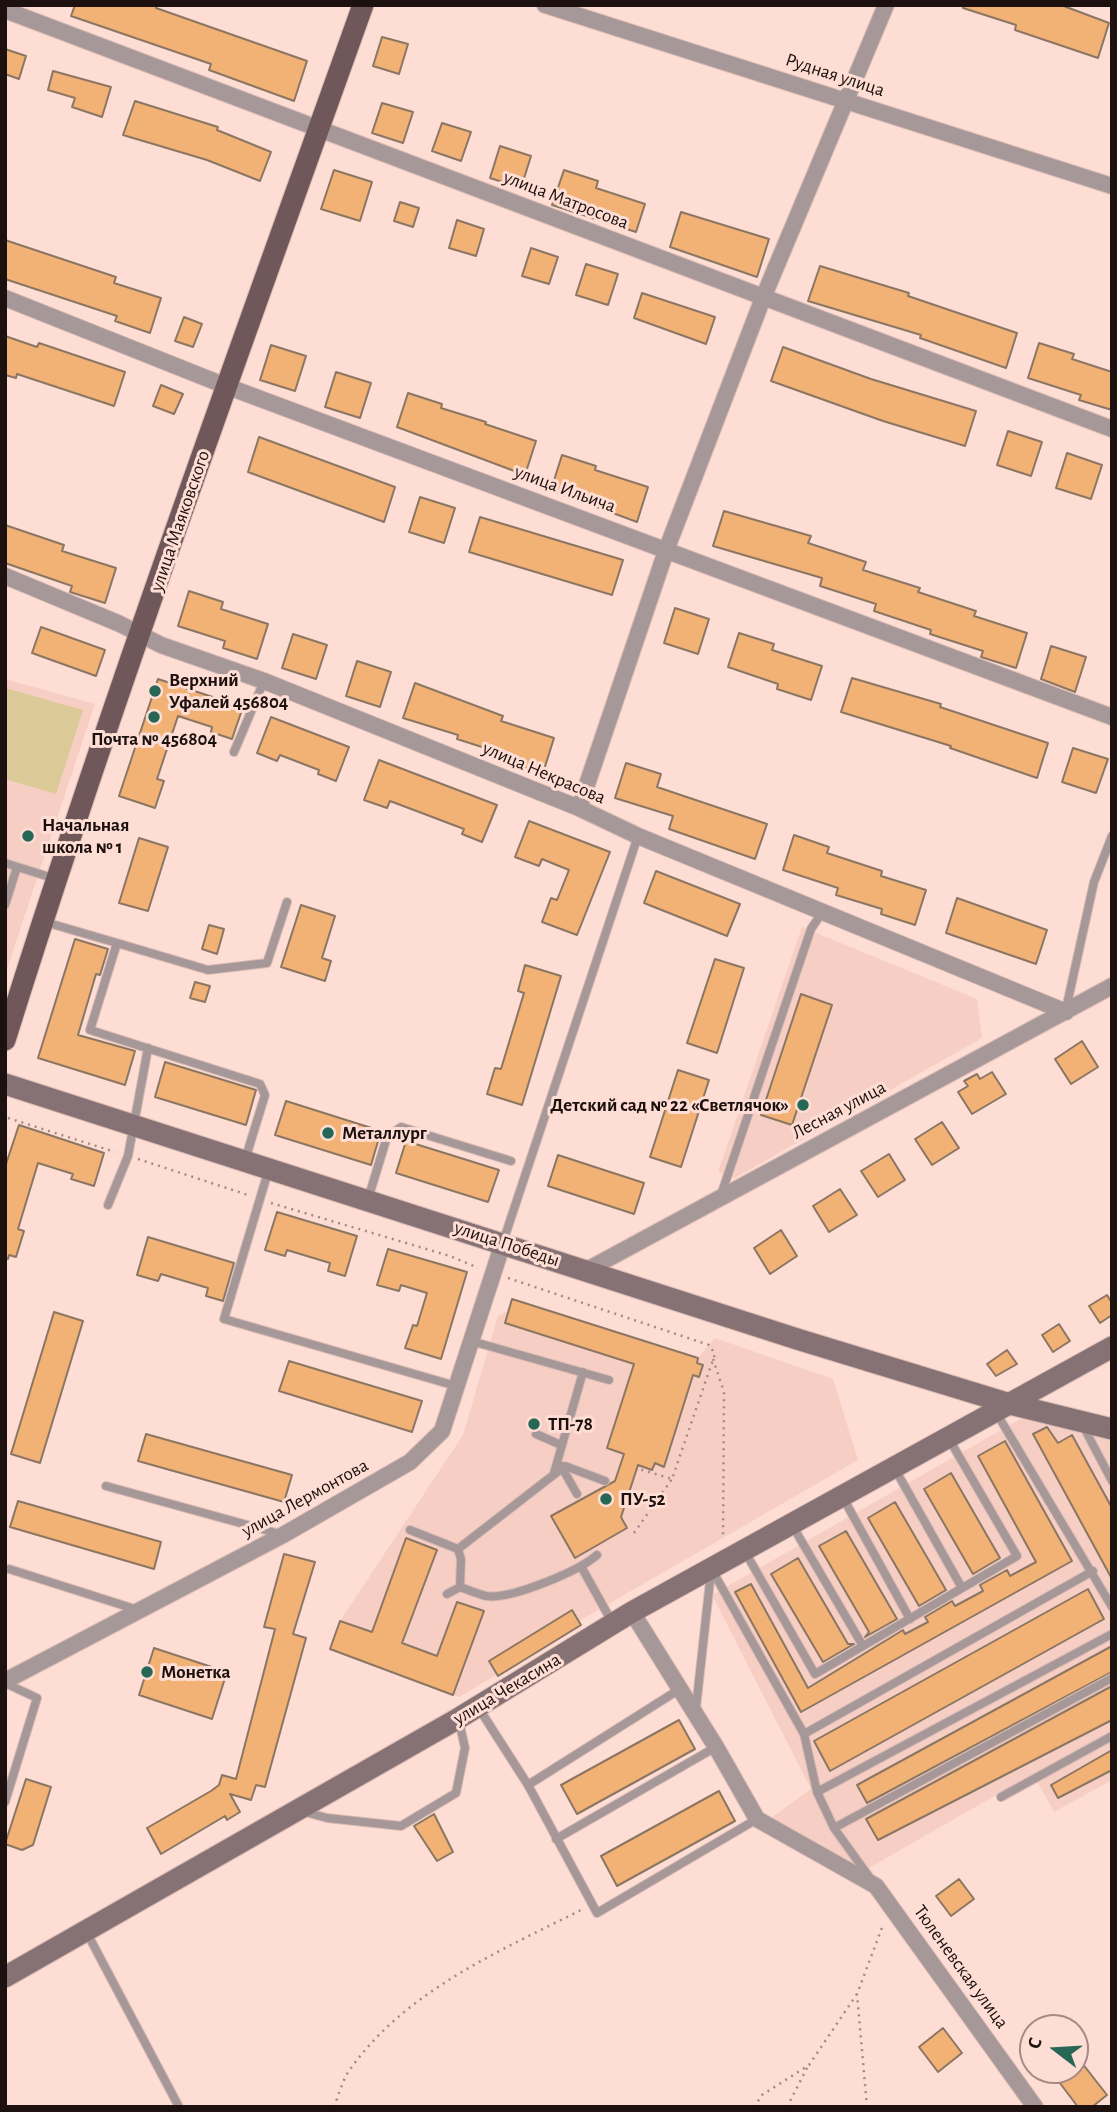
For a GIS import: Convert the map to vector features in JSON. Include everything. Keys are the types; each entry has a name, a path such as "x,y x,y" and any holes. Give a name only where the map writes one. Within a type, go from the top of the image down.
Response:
{"main road":[{"name":"улица Маяковского","path":"5,1040 56,879 226,386 363,5"}],"street":[{"name":"Рудная улица","path":"545,5 1112,186"},
{"path":"579,808 667,548 763,298 886,5"},
{"name":"улица Матросова","path":"5,10 1112,429"},
{"name":"улица Ильича","path":"5,298 226,386 667,548 1112,717"},
{"name":"улица Некрасова","path":"5,576 142,633 161,645 264,681 579,808 638,836 1066,1012"},
{"name":"Лесная улица","path":"587,1270 1112,986"},
{"name":"улица Победы","path":"5,1083 587,1270 1003,1408 1080,1420 1112,1429"},
{"name":"улица Лермонтова","path":"5,1682 283,1535 410,1462 442,1431 503,1243"},
{"name":"улица Чекасина","path":"5,1977 295,1809 478,1707 632,1612 1112,1347"},
{"path":"632,1612 716,1747 757,1819 876,1886"},
{"name":"Тюленевская улица","path":"876,1886 1035,2107"}],"lane":[{"path":"233,752 264,681"},
{"path":"503,1243 638,836"},
{"path":"1066,1012 1094,882 1112,836"},
{"path":"5,863 56,879"},
{"path":"5,905 17,867"},
{"path":"42,921 208,970 267,963 287,902"},
{"path":"720,1198 811,929 823,911"},
{"path":"117,943 90,1030 260,1084 265,1095 244,1161"},
{"path":"108,1205 128,1156 148,1048"},
{"path":"368,1199 387,1137 401,1127 510,1161"},
{"path":"269,1169 224,1319 456,1386"},
{"path":"470,1340 610,1380"},
{"path":"577,1494 558,1471 558,1456 583,1372"},
{"path":"1003,1408 1112,1607"},
{"path":"1080,1420 1112,1481"},
{"path":"536,1434 562,1445"},
{"path":"744,1550 816,1674 1017,1556 948,1437"},
{"path":"458,1549 565,1465 604,1481"},
{"path":"894,1467 962,1588"},
{"path":"106,1486 283,1535"},
{"path":"842,1496 910,1619"},
{"path":"792,1524 863,1646"},
{"path":"410,1530 458,1549"},
{"path":"458,1549 461,1559 460,1587"},
{"path":"447,1594 460,1587 488,1596 535,1586 582,1568 597,1555"},
{"path":"582,1568 613,1624"},
{"path":"9,1569 141,1611"},
{"path":"695,1713 711,1569"},
{"path":"711,1569 804,1734 817,1792 834,1828 876,1886"},
{"path":"804,1734 1093,1572"},
{"path":"817,1792 1112,1634"},
{"path":"834,1828 1112,1678"},
{"path":"5,1682 37,1698 8,1782 5,1802"},
{"path":"528,1785 680,1689"},
{"path":"478,1707 528,1785 597,1913 757,1819"},
{"path":"295,1809 327,1818 401,1826 456,1793 465,1748 459,1718"},
{"path":"1001,1797 1112,1736"},
{"path":"556,1839 716,1747"},
{"path":"85,1931 179,2107"}],"path":[{"path":"8,1118 260,1199 450,1256 493,1274 709,1345 715,1354 673,1479 634,1532"},
{"path":"713,1359 724,1392 726,1434 723,1537"},
{"path":"639,1469 673,1479"},
{"path":"334,2107 350,2069 406,2008 488,1958 593,1904"},
{"path":"788,2107 809,2065 857,1994 890,1905"},
{"path":"857,1994 867,2107"},
{"path":"754,2107 762,2095 809,2065"}],"shaded area":[{"name":"Начальная школа № 1","path":"5,679 95,704 5,975"},
{"path":"5,688 83,710 56,794 5,779"},
{"name":"Детский сад № 22 «Светлячок»","path":"802,927 977,999 982,1038 735,1178 718,1172"},
{"name":"ПУ-52","path":"512,1299 698,1358 715,1338 833,1379 858,1460 579,1621 581,1625 459,1697 330,1649 340,1621 463,1435 498,1316 508,1311"},
{"path":"1024,1417 1112,1441 1112,1780 1054,1812 1033,1774 862,1872 818,1842 785,1842 771,1818 811,1789 712,1595"}],"building":[{"path":"75,5 156,5 156,8 307,61 294,101 209,70 211,64 71,16"},
{"path":"963,5 1061,5 1109,23 1098,58 1015,30 1016,25 963,8"},
{"path":"382,37 408,44 399,74 373,66"},
{"path":"5,49 26,56 19,79 5,74"},
{"path":"53,71 111,87 102,117 72,107 75,98 48,90"},
{"path":"135,101 218,127 217,130 271,152 260,181 207,160 123,135"},
{"path":"382,103 413,112 403,143 372,133"},
{"path":"442,123 471,132 461,161 432,151"},
{"path":"500,146 531,156 521,188 490,178"},
{"path":"334,170 372,182 360,221 321,209"},
{"path":"564,170 598,181 596,188 645,204 636,232 552,205"},
{"path":"400,202 419,208 413,227 394,221"},
{"path":"681,212 769,239 757,277 670,247"},
{"path":"457,220 484,229 476,256 449,248"},
{"path":"5,240 116,277 114,283 161,298 150,333 115,321 117,316 5,279"},
{"path":"531,248 558,257 549,284 522,276"},
{"path":"586,264 618,274 608,305 576,295"},
{"path":"820,266 909,293 908,296 1017,333 1006,368 920,338 921,335 808,301"},
{"path":"642,293 715,317 706,344 634,318"},
{"path":"184,317 202,324 193,347 175,341"},
{"path":"5,336 37,347 39,343 125,372 114,406 17,374 16,378 5,375"},
{"path":"1039,343 1074,354 1072,359 1112,372 1112,410 1079,400 1081,395 1028,378"},
{"path":"271,345 306,356 295,391 260,380"},
{"path":"783,347 871,379 976,411 965,446 883,421 771,381"},
{"path":"336,372 371,383 360,418 325,407"},
{"path":"161,385 183,394 174,414 153,406"},
{"path":"408,393 442,404 441,408 536,441 525,475 397,427"},
{"path":"1008,431 1042,442 1031,476 997,465"},
{"path":"259,437 395,487 384,522 248,472"},
{"path":"1067,453 1102,465 1091,499 1056,488"},
{"path":"562,455 596,466 595,470 648,487 637,522 551,490"},
{"path":"420,497 455,508 444,543 409,532"},
{"path":"724,511 811,536 808,543 866,562 863,570 920,588 918,592 976,611 974,616 1027,633 1016,668 981,657 983,651 930,634 931,630 874,611 876,604 820,586 822,578 713,546"},
{"path":"480,517 623,560 612,595 469,552"},
{"path":"5,525 64,545 62,551 116,568 105,603 70,592 72,586 5,563"},
{"path":"189,591 223,602 221,609 268,624 257,659 223,648 225,641 178,626"},
{"path":"675,608 709,619 698,654 664,643"},
{"path":"41,627 105,650 96,676 32,653"},
{"path":"739,633 774,644 772,650 822,666 811,700 777,689 778,684 728,667"},
{"path":"293,634 327,645 316,679 282,668"},
{"path":"1051,646 1086,657 1075,692 1041,679"},
{"path":"357,661 391,672 380,707 346,696"},
{"path":"852,678 941,704 940,707 1048,743 1037,778 950,748 951,746 841,712"},
{"path":"158,679 243,707 232,739 211,732 212,727 178,716 157,779 164,781 155,808 119,796"},
{"path":"415,683 503,716 501,721 554,738 543,773 508,762 510,756 457,739 458,735 403,718"},
{"path":"271,717 349,747 336,781 318,774 319,770 280,755 277,761 257,753"},
{"path":"1073,748 1108,759 1096,793 1062,782"},
{"path":"379,760 497,805 482,842 462,834 464,829 390,801 387,808 364,800"},
{"path":"626,763 661,774 657,787 767,824 755,859 669,829 673,816 615,798"},
{"path":"529,821 610,852 577,935 542,922 551,898 557,900 569,870 542,859 539,866 515,857"},
{"path":"794,835 829,847 827,853 882,871 881,876 926,890 915,925 881,914 882,909 836,895 838,888 783,870"},
{"path":"139,838 168,847 148,911 119,903"},
{"path":"656,871 740,904 727,936 644,903"},
{"path":"957,898 1047,930 1036,964 946,933"},
{"path":"301,905 335,916 322,958 331,961 325,981 281,967"},
{"path":"209,925 224,929 217,954 202,949"},
{"path":"75,939 108,949 100,975 96,974 78,1035 135,1051 125,1085 38,1058"},
{"path":"715,959 744,968 717,1053 687,1043"},
{"path":"525,965 561,976 522,1105 487,1094 495,1068 501,1069 524,993 518,991"},
{"path":"195,982 210,986 205,1002 190,998"},
{"path":"801,994 832,1005 792,1125 761,1115"},
{"path":"1082,1041 1098,1067 1071,1084 1055,1059"},
{"path":"165,1062 256,1090 246,1125 155,1097"},
{"path":"678,1070 709,1080 681,1167 650,1157"},
{"path":"992,1072 1006,1094 972,1114 958,1092 968,1086 964,1081 977,1074 980,1079"},
{"name":"Металлург","path":"286,1101 381,1131 371,1165 275,1135"},
{"path":"942,1122 959,1148 932,1165 915,1139"},
{"path":"19,1125 104,1153 94,1186 71,1179 73,1174 38,1163 18,1229 24,1231 16,1257 9,1255 8,1259 5,1258 5,1167"},
{"path":"406,1141 499,1170 488,1202 396,1173"},
{"path":"889,1154 905,1180 878,1197 861,1171"},
{"path":"558,1155 644,1183 634,1214 548,1186"},
{"path":"840,1189 857,1215 829,1232 813,1206"},
{"path":"277,1212 357,1236 345,1276 328,1271 330,1263 287,1250 285,1256 265,1250"},
{"path":"781,1230 797,1256 770,1274 754,1248"},
{"path":"148,1237 234,1263 223,1301 206,1296 208,1288 161,1274 158,1281 137,1275"},
{"path":"388,1249 467,1272 441,1359 405,1348 413,1325 417,1326 427,1293 401,1285 399,1291 377,1285"},
{"path":"1107,1295 1112,1303 1112,1315 1100,1323 1089,1306"},
{"path":"512,1299 698,1358 697,1363 703,1365 699,1377 693,1375 664,1467 655,1463 652,1470 638,1465 621,1517 627,1528 575,1558 551,1516 615,1481 624,1454 607,1448 634,1364 505,1323"},
{"path":"54,1312 83,1321 40,1463 11,1454"},
{"path":"1059,1324 1070,1341 1053,1352 1042,1335"},
{"path":"1007,1350 1017,1364 996,1376 987,1364"},
{"path":"289,1361 422,1401 412,1432 279,1391"},
{"path":"1047,1427 1058,1443 1072,1435 1112,1508 1112,1579 1033,1434"},
{"path":"146,1434 292,1475 284,1502 138,1461"},
{"path":"1005,1441 1072,1561 801,1712 735,1592 751,1584 808,1688 903,1630 905,1634 928,1622 925,1617 952,1601 955,1606 983,1591 980,1585 1007,1570 1010,1576 1036,1562 978,1456"},
{"path":"951,1473 1000,1558 973,1574 924,1489"},
{"path":"18,1501 161,1542 154,1569 10,1527"},
{"path":"895,1502 946,1590 919,1606 868,1518"},
{"path":"846,1531 897,1619 865,1637 869,1632 819,1546"},
{"path":"406,1538 437,1550 402,1643 437,1656 457,1602 484,1611 453,1695 330,1649 340,1621 372,1632"},
{"path":"284,1554 315,1562 293,1634 306,1638 265,1787 256,1785 251,1800 230,1794 240,1812 227,1820 225,1816 161,1854 147,1828 211,1791 219,1785 222,1775 236,1779 275,1629 264,1627"},
{"path":"798,1558 848,1644 854,1644 823,1662 771,1574"},
{"path":"1088,1589 1104,1619 830,1771 814,1741"},
{"path":"572,1610 581,1625 498,1676 489,1661"},
{"path":"1112,1646 1112,1672 867,1803 857,1785"},
{"path":"154,1648 227,1672 212,1719 139,1695"},
{"path":"1112,1686 1112,1720 878,1840 866,1819"},
{"path":"679,1720 695,1749 577,1814 561,1785"},
{"path":"1112,1750 1112,1770 1058,1798 1051,1785"},
{"path":"26,1779 51,1787 33,1845 22,1850 5,1844"},
{"path":"719,1791 735,1821 617,1886 601,1856"},
{"path":"434,1814 453,1852 437,1861 414,1826"},
{"path":"959,1879 974,1899 951,1916 936,1896"},
{"path":"943,2028 962,2053 938,2072 919,2047"},
{"path":"1089,2072 1107,2095 1092,2107 1078,2107 1061,2084 1089,2084"}],"place":[{"name":"Верхний Уфалей 456804","path":"155,691"},
{"name":"Почта № 456804","path":"154,717"},
{"name":"Начальная школа № 1","path":"28,836"},
{"name":"Детский сад № 22 «Светлячок»","path":"803,1105"},
{"name":"Металлург","path":"328,1133"},
{"name":"ТП-78","path":"534,1424"},
{"name":"ПУ-52","path":"606,1499"},
{"name":"Монетка","path":"147,1672"}]}
